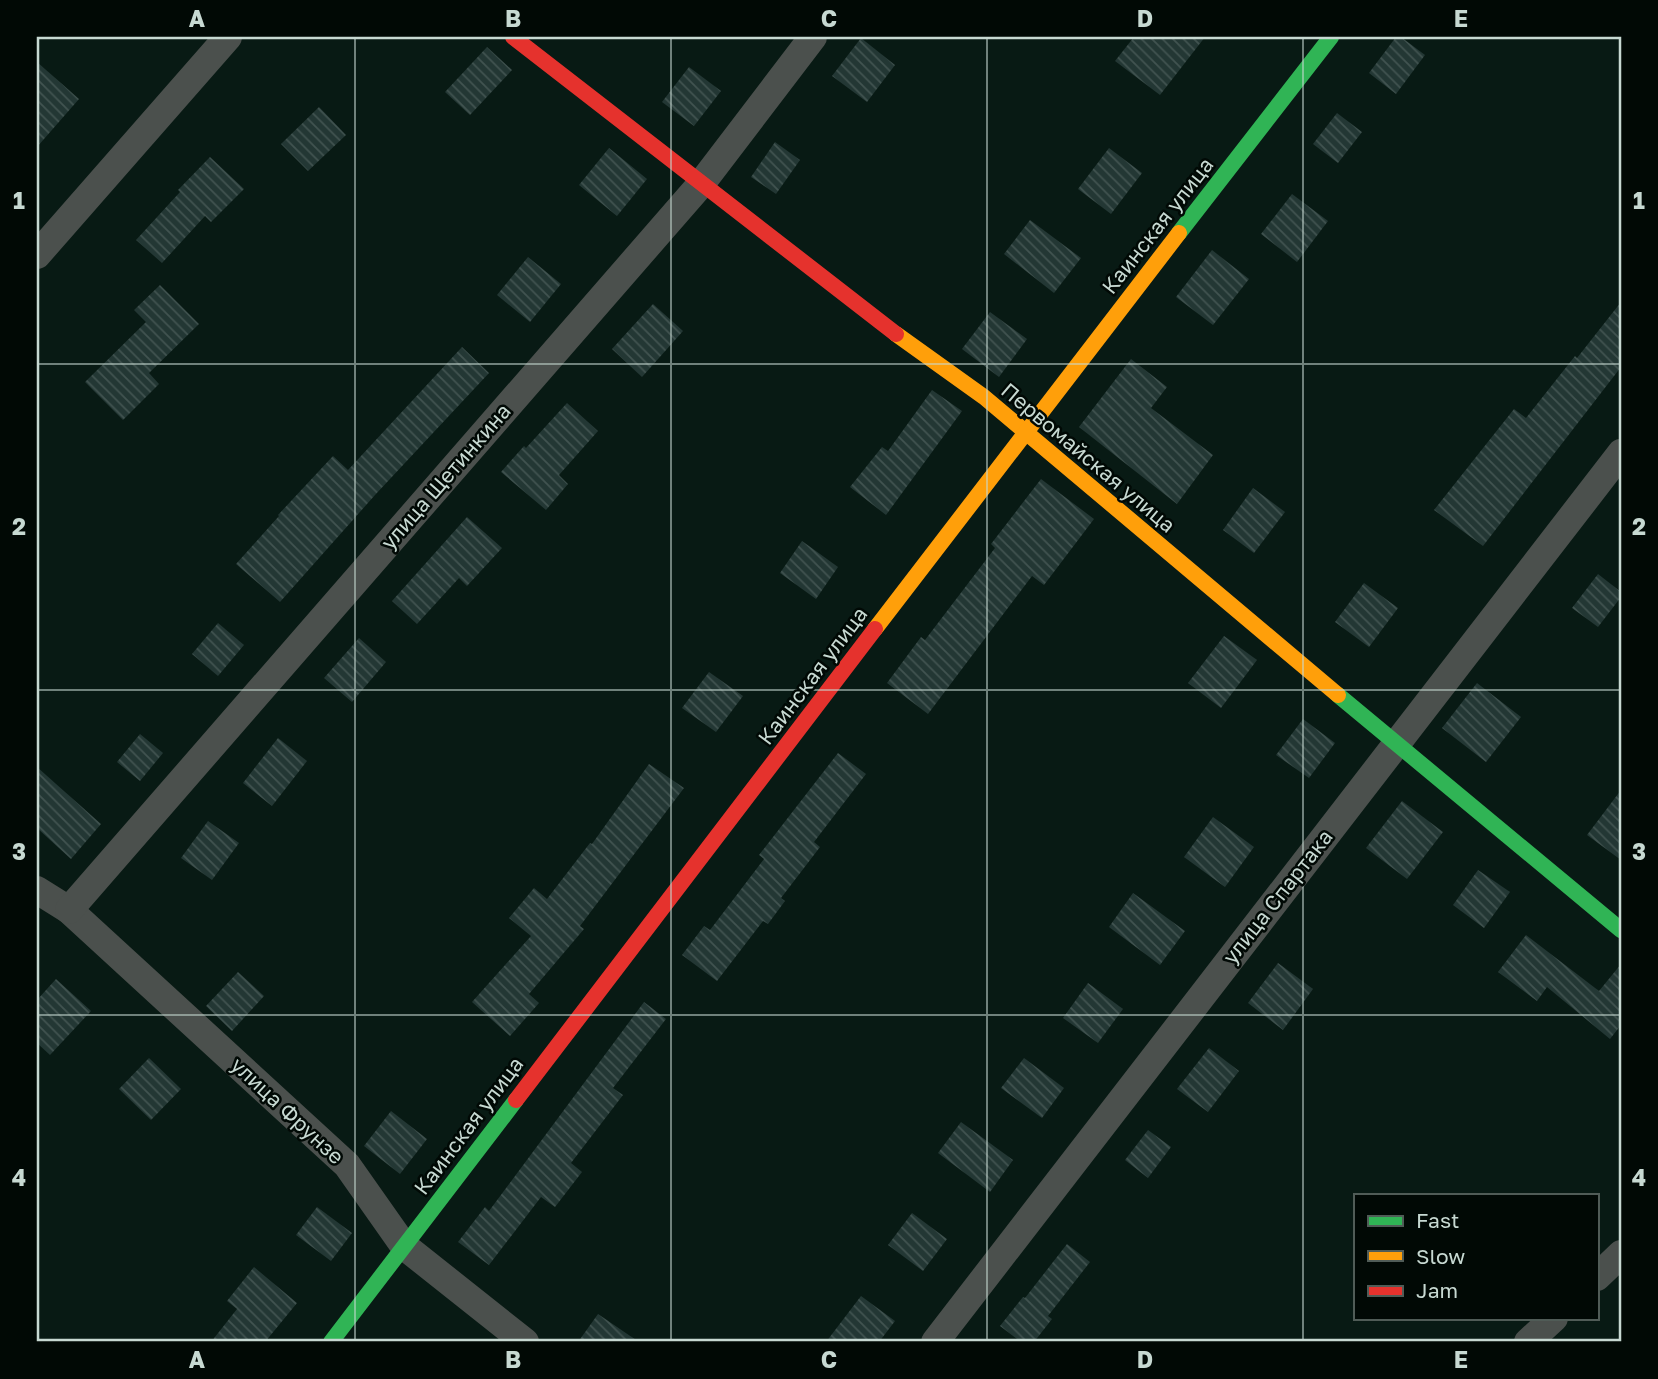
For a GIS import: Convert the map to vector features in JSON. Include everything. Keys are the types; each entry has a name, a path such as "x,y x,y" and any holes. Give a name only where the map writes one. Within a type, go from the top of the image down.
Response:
{"main road":[{"name":"Первомайская улица","path":"513,37 867,313 984,397 1621,930"},
{"name":"Каинская улица","path":"331,1342 1331,37"}],"street":[{"path":"37,255 228,37"},
{"name":"улица Щетинкина","path":"69,909 701,184 813,37"},
{"name":"улица Спартака","path":"935,1342 1621,453"},
{"name":"улица Фрунзе","path":"37,890 69,909 347,1165 404,1246 525,1342"},
{"path":"1598,1276 1621,1254"},
{"path":"1528,1342 1552,1320"}],"building":[{"path":"1134,37 1205,37 1160,95 1115,61"},
{"path":"1396,37 1401,37 1425,55 1396,94 1369,73"},
{"path":"861,38 895,65 867,102 832,76"},
{"path":"487,47 512,70 470,115 445,92"},
{"path":"37,62 79,99 37,147"},
{"path":"689,67 721,91 694,126 662,102"},
{"path":"319,107 346,135 308,171 281,144"},
{"path":"1337,113 1362,132 1338,163 1313,144"},
{"path":"775,142 800,160 776,194 751,177"},
{"path":"609,148 647,179 617,216 579,185"},
{"path":"1109,148 1142,173 1111,214 1078,189"},
{"path":"210,157 244,189 211,222 205,216 162,263 136,240"},
{"path":"1292,194 1328,221 1297,262 1261,234"},
{"path":"1030,220 1081,258 1054,293 1004,254"},
{"path":"1212,250 1249,279 1213,325 1176,297"},
{"path":"528,257 561,284 530,322 497,295"},
{"path":"160,285 199,324 149,373 159,384 123,420 85,382 146,322 134,310"},
{"path":"1621,302 1621,367 1483,546 1434,510 1514,409 1526,418"},
{"path":"653,304 683,331 642,377 612,349"},
{"path":"990,312 1027,339 999,377 962,349"},
{"path":"462,347 489,373 280,602 236,564 333,456 348,470"},
{"path":"1131,359 1167,387 1151,408 1213,455 1177,504 1079,427"},
{"path":"932,390 962,411 886,515 850,487 882,447 888,451"},
{"path":"567,403 598,431 559,475 568,484 546,510 501,472"},
{"path":"1041,479 1094,519 1044,585 1032,576 928,714 887,683 921,637 925,640 995,548 991,544"},
{"path":"1253,488 1285,512 1254,553 1223,530"},
{"path":"467,517 502,548 467,586 459,578 417,624 392,601"},
{"path":"802,541 838,567 816,599 780,573"},
{"path":"1598,574 1621,592 1621,597 1598,627 1572,608"},
{"path":"1364,583 1398,608 1369,647 1335,622"},
{"path":"218,623 244,645 218,676 192,654"},
{"path":"1224,636 1257,660 1221,708 1188,683"},
{"path":"359,638 386,662 352,702 324,678"},
{"path":"709,672 743,696 716,732 682,708"},
{"path":"1477,683 1521,717 1486,762 1442,728"},
{"path":"1303,719 1335,743 1309,778 1276,755"},
{"path":"140,734 163,753 140,781 117,762"},
{"path":"278,738 307,761 272,806 243,783"},
{"path":"838,753 866,774 814,842 820,847 781,898 785,901 768,924 763,921 717,981 682,955 704,926 710,930 764,859 759,855"},
{"path":"649,764 684,788 580,926 584,929 529,994 539,1003 510,1036 472,1002 531,936 509,918 534,888 547,899 590,843 592,844"},
{"path":"37,767 101,824 71,859 37,828"},
{"path":"1621,790 1621,860 1587,835"},
{"path":"1402,801 1443,832 1407,879 1366,848"},
{"path":"1213,817 1254,847 1225,887 1184,857"},
{"path":"208,821 239,843 212,880 181,858"},
{"path":"1478,870 1510,892 1484,928 1453,905"},
{"path":"1133,893 1185,931 1160,965 1109,927"},
{"path":"1526,935 1599,991 1621,964 1621,1025 1610,1039 1547,987 1537,1001 1498,972"},
{"path":"1278,963 1313,989 1283,1030 1248,1003"},
{"path":"238,972 264,996 232,1031 206,1006"},
{"path":"56,979 91,1011 50,1055 37,1043 37,1000"},
{"path":"1088,983 1123,1009 1098,1043 1063,1018"},
{"path":"644,1002 666,1019 613,1088 623,1095 571,1163 582,1172 555,1207 541,1197 489,1265 458,1242 485,1207 489,1211"},
{"path":"1209,1048 1239,1071 1208,1112 1177,1089"},
{"path":"149,1058 181,1089 151,1120 119,1089"},
{"path":"1024,1058 1064,1088 1042,1118 1001,1088"},
{"path":"391,1111 427,1139 400,1174 364,1146"},
{"path":"961,1122 1013,1160 990,1192 938,1153"},
{"path":"1148,1130 1171,1147 1148,1178 1125,1160"},
{"path":"317,1207 352,1233 331,1261 296,1235"},
{"path":"912,1213 947,1239 923,1271 888,1245"},
{"path":"1067,1244 1090,1262 1048,1316 1052,1319 1034,1342 1021,1342 1000,1326"},
{"path":"254,1267 297,1303 265,1342 211,1342 237,1309 227,1301"},
{"path":"861,1296 895,1321 879,1342 826,1342"},
{"path":"598,1314 639,1342 578,1342"}],"traffic: fast":[{"path":"1179,233 1331,37"},
{"path":"1338,695 1621,930"},
{"path":"331,1342 516,1100"}],"traffic: slow":[{"path":"875,629 1179,233"},
{"path":"896,334 984,397 1338,695"}],"traffic: jam":[{"path":"513,37 896,334"},
{"path":"516,1100 875,629"}]}
